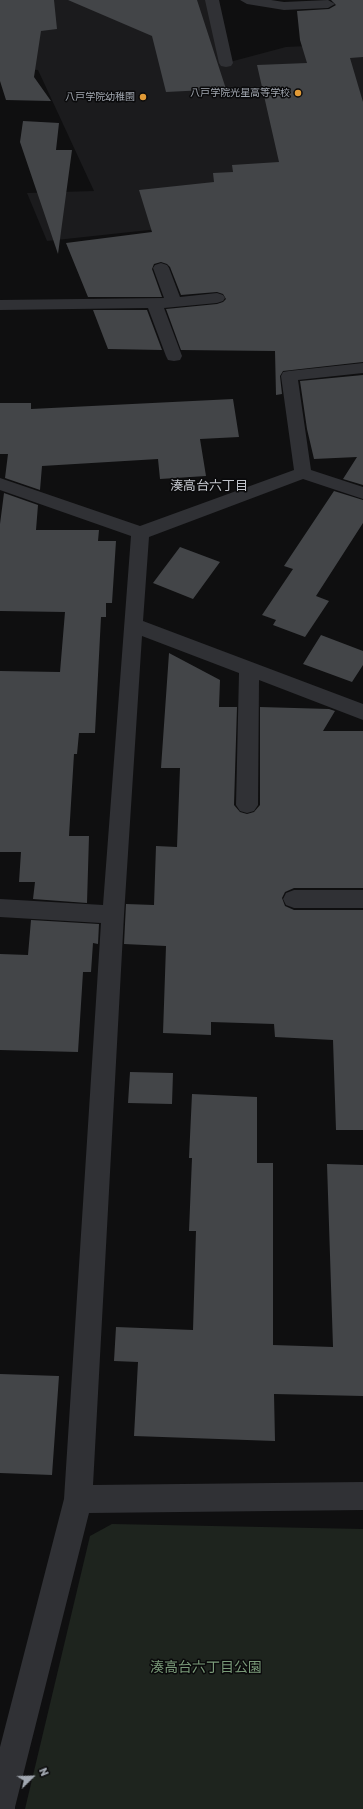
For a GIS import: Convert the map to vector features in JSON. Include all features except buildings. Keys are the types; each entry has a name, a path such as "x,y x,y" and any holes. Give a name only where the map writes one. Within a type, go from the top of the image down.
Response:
{"street":[{"path":"212,0 226,63"},
{"path":"247,0 284,6 328,4"},
{"path":"161,268 174,303"},
{"path":"0,305 174,303 217,298"},
{"path":"154,303 174,356"},
{"path":"303,473 289,376 363,368"},
{"path":"0,484 140,533 303,473 363,493"},
{"path":"0,1807 78,1499 113,915 140,533"},
{"path":"133,625 363,712"},
{"path":"247,805 249,669"},
{"path":"294,899 363,899"},
{"path":"0,908 113,915"},
{"path":"78,1499 363,1496"}],"shaded area":[{"path":"0,0 212,0 226,63 286,47 327,45 342,34 335,0 363,0 363,207 47,241 27,193 94,191 38,70 0,69"}],"green space":[{"name":"湊高台六丁目公園","path":"112,1524 363,1529 363,1809 25,1809 90,1536"}],"place":[{"name":"八戸学院光星高等学校","path":"298,93"},
{"name":"八戸学院幼稚園","path":"143,97"}],"district":[{"name":"湊高台六丁目","path":"209,486"}]}
